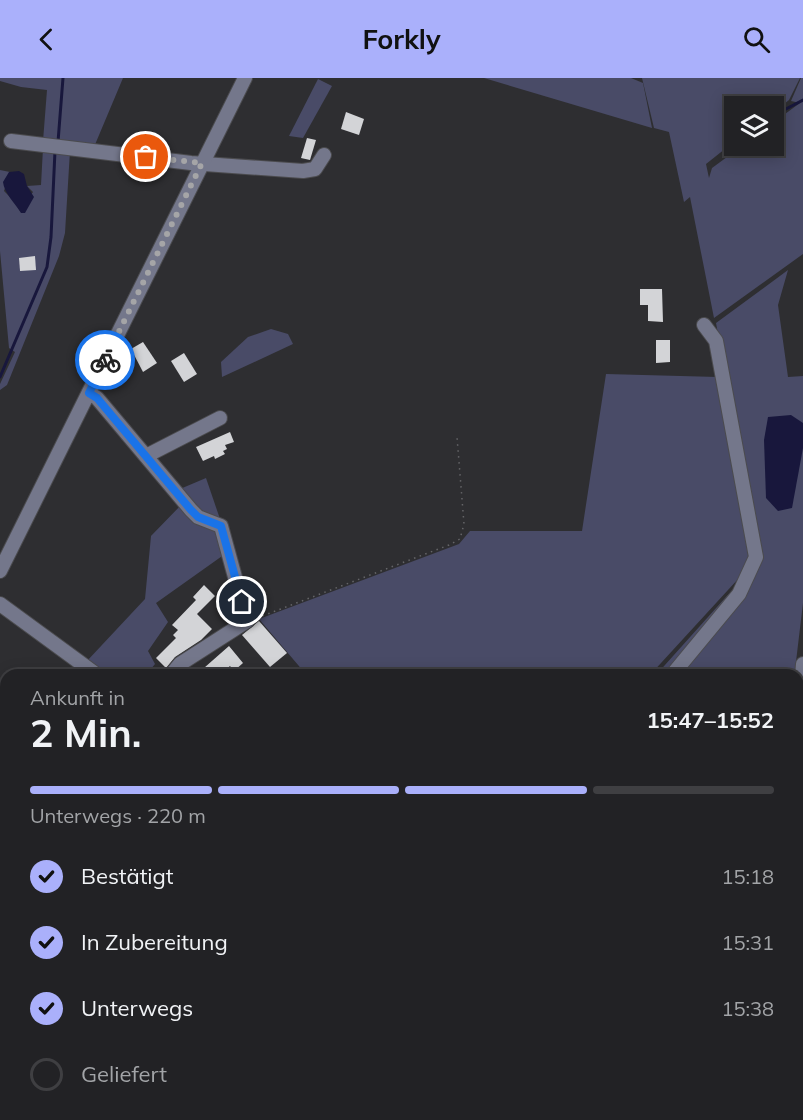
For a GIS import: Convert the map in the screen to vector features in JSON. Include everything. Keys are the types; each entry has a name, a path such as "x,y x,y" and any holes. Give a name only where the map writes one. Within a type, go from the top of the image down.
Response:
{"street":[{"path":"0,571 245,78"},
{"path":"12,141 202,163 303,171 315,169 324,155"},
{"path":"677,669 739,594 756,557 716,341 704,325"},
{"path":"89,393 97,398 198,517 221,526 248,621 180,664 176,669"},
{"path":"146,456 220,418"},
{"path":"0,604 79,669"}],"path":[{"path":"248,621 449,545 459,539 464,524 457,437"}],"shaded area":[{"path":"0,78 123,78 94,147 43,141 47,90 21,87 0,81"},
{"path":"484,78 631,78 643,83 652,128"},
{"path":"642,78 800,78 789,100 784,104 784,96 724,96 724,150 706,164 709,178 712,168 728,156 784,156 784,115 800,103 791,101 803,78 803,254 714,318 690,197 684,202 669,132 654,128"},
{"path":"318,79 332,86 303,138 289,136"},
{"path":"43,148 70,151 65,233 59,256 7,385 0,390 0,384 15,352 9,348 0,251 0,170 10,172 4,191 20,211 33,192 27,186 41,185"},
{"path":"19,171 24,174 27,186 34,197 25,213 21,213 10,198 3,182 9,172"},
{"path":"788,270 778,305 788,377 803,376 803,603 795,669 661,669 760,559 716,323"},
{"path":"271,329 288,334 293,344 222,377 221,362 248,337"},
{"path":"606,374 718,377 750,566 656,669 301,669 259,619 459,544 470,531 582,531"},
{"path":"791,415 803,423 803,448 792,508 778,511 766,498 764,440 768,417"},
{"path":"206,478 220,519 207,516 180,489"},
{"path":"183,503 214,525 225,554 156,603 168,622 148,651 155,664 151,669 98,669 87,661 145,599 151,536"}],"building":[{"path":"346,112 364,119 359,135 341,129"},
{"path":"307,138 316,140 310,160 301,158"},
{"path":"35,256 36,270 20,271 19,258"},
{"path":"640,289 662,289 663,322 648,321 648,305 640,305"},
{"path":"656,340 670,340 670,362 656,363"},
{"path":"143,342 157,363 143,372 131,349"},
{"path":"184,353 197,374 184,382 171,361"},
{"path":"230,432 234,442 225,445 227,449 223,451 225,454 203,461 196,447"},
{"path":"204,585 215,596 197,614 212,629 201,640 175,657 166,668 156,658 176,638 173,635 178,630 172,625 196,600 193,597"},
{"path":"259,621 287,653 270,667 242,635"},
{"path":"229,646 243,663 236,669 230,666 226,669 203,669"}],"waterway":[{"path":"58,142 63,78"},
{"path":"784,110 803,100"},
{"path":"0,377 47,267 51,237 55,151"}],"way so far":[{"path":"105,360 202,163 146,157"}],"route":[{"path":"105,360 89,393 97,398 191,510 198,517 221,526 242,602"}]}
